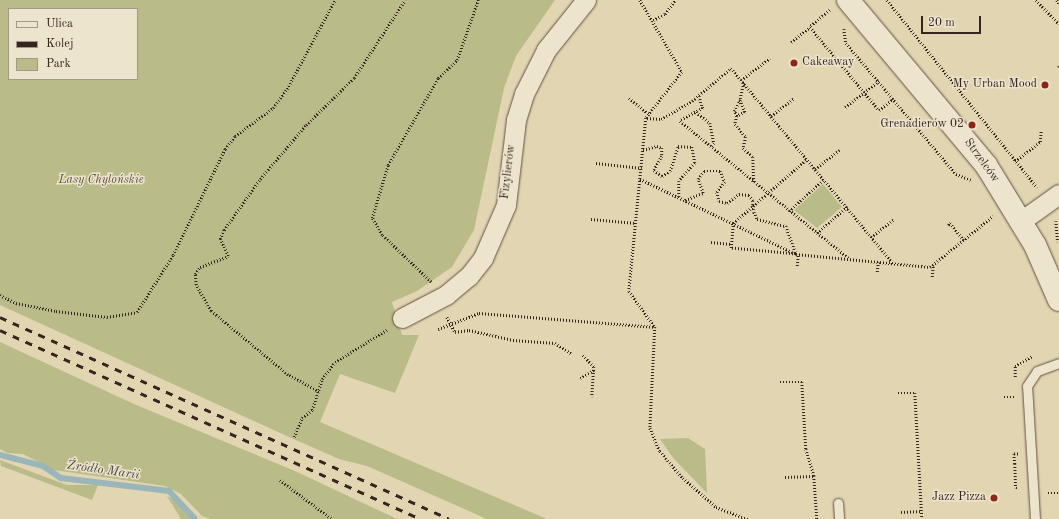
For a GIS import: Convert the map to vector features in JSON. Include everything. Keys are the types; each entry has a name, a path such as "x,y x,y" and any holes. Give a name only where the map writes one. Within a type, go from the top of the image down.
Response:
{"street":[{"name":"Fizylierów","path":"402,318 446,295 469,276 495,236 506,205 516,120 524,94 546,50 586,0"},
{"name":"Strzelców","path":"842,8 961,134 1021,221 1059,300"},
{"path":"1021,221 1054,202"}],"lane":[{"path":"1035,519 1027,386 1037,371 1059,363"},
{"path":"838,503 839,519"}],"path":[{"path":"0,295 16,303 56,311 107,317 137,312 173,255 225,149 235,136 273,108 288,89 335,0"},
{"path":"319,392 288,375 211,311 196,284 195,274 200,267 228,256 220,239 224,230 260,179 306,125 354,78 405,0"},
{"path":"446,295 382,235 372,218 388,165 438,78 457,60 478,0"},
{"path":"640,0 682,72 646,118 629,290 655,327 649,419 655,441 683,478 716,507 748,519"},
{"path":"652,20 665,14 675,0"},
{"path":"887,0 1015,161 1054,202 1058,246"},
{"path":"1036,0 1059,24"},
{"path":"1057,0 1059,4"},
{"path":"791,42 810,26 842,8 846,43 956,174 976,182"},
{"path":"810,26 880,110 893,99"},
{"path":"741,80 770,58"},
{"path":"646,118 660,119 699,96 731,68 894,264"},
{"path":"844,107 879,82"},
{"path":"744,84 740,100 734,108 737,116 735,124 746,137 743,148 753,157 754,182"},
{"path":"699,96 703,108 680,121 789,211 851,259"},
{"path":"629,98 649,114"},
{"path":"771,116 794,98"},
{"path":"737,116 745,112 740,100"},
{"path":"696,112 710,123 714,143 711,147"},
{"path":"1015,161 1040,142 1041,130"},
{"path":"643,150 657,146 662,148 662,156 654,170 662,176 670,171 678,146 687,144 696,151 692,170 679,181 680,197"},
{"path":"815,169 839,150"},
{"path":"807,159 732,223 731,248 894,264 933,266 999,211"},
{"path":"596,163 642,168"},
{"path":"685,200 703,193 698,179 704,171 712,169 720,171 724,177 717,192 719,201 727,203 746,193 752,197 757,219 779,222 786,226 797,254 796,266"},
{"path":"640,179 797,254"},
{"path":"789,211 824,179"},
{"path":"817,233 847,207"},
{"path":"872,237 894,218"},
{"path":"591,219 636,223"},
{"path":"948,225 950,223 964,240"},
{"path":"711,242 731,244"},
{"path":"877,272 878,262"},
{"path":"932,277 933,266"},
{"path":"438,329 480,313 655,327"},
{"path":"294,437 302,418 312,410 322,379 336,362 402,318"},
{"path":"448,324 455,332 469,330 513,340 555,343 572,354"},
{"path":"584,355 594,369 592,397"},
{"path":"580,378 594,369"},
{"path":"780,382 802,382 806,449 814,476 817,519"},
{"path":"898,393 915,393 922,519"},
{"path":"1004,397 1016,397"},
{"path":"1015,464 1016,488 1020,488"},
{"path":"785,477 814,476"},
{"path":"280,480 332,519"},
{"path":"900,512 922,511"}],"green space":[{"name":"Lasy Chylońskie","path":"0,0 555,0 516,56 504,88 474,230 452,267 417,291 392,302 402,335 419,335 395,393 340,374 320,422 547,519 487,519 367,466 339,459 0,305"},
{"path":"823,184 842,207 817,228 794,210"},
{"path":"0,342 134,404 295,471 397,519 211,519 202,516 181,494 165,486 54,470 23,454 7,453 0,449"},
{"path":"688,438 705,449 707,493 674,459 660,439"},
{"path":"0,460 67,485 98,485 92,500 1,466"},
{"path":"167,496 177,501 192,519 181,519"}],"waterway":[{"name":"Źródło Marii","path":"0,455 43,466 61,478 169,491 195,519"}],"railway":[{"path":"0,317 449,519"},
{"path":"0,330 420,519"}],"place":[{"name":"Cakeaway","path":"794,63"},
{"name":"My Urban Mood","path":"1045,85"},
{"name":"Grenadierów 02","path":"972,125"},
{"name":"Jazz Pizza","path":"994,498"}]}
